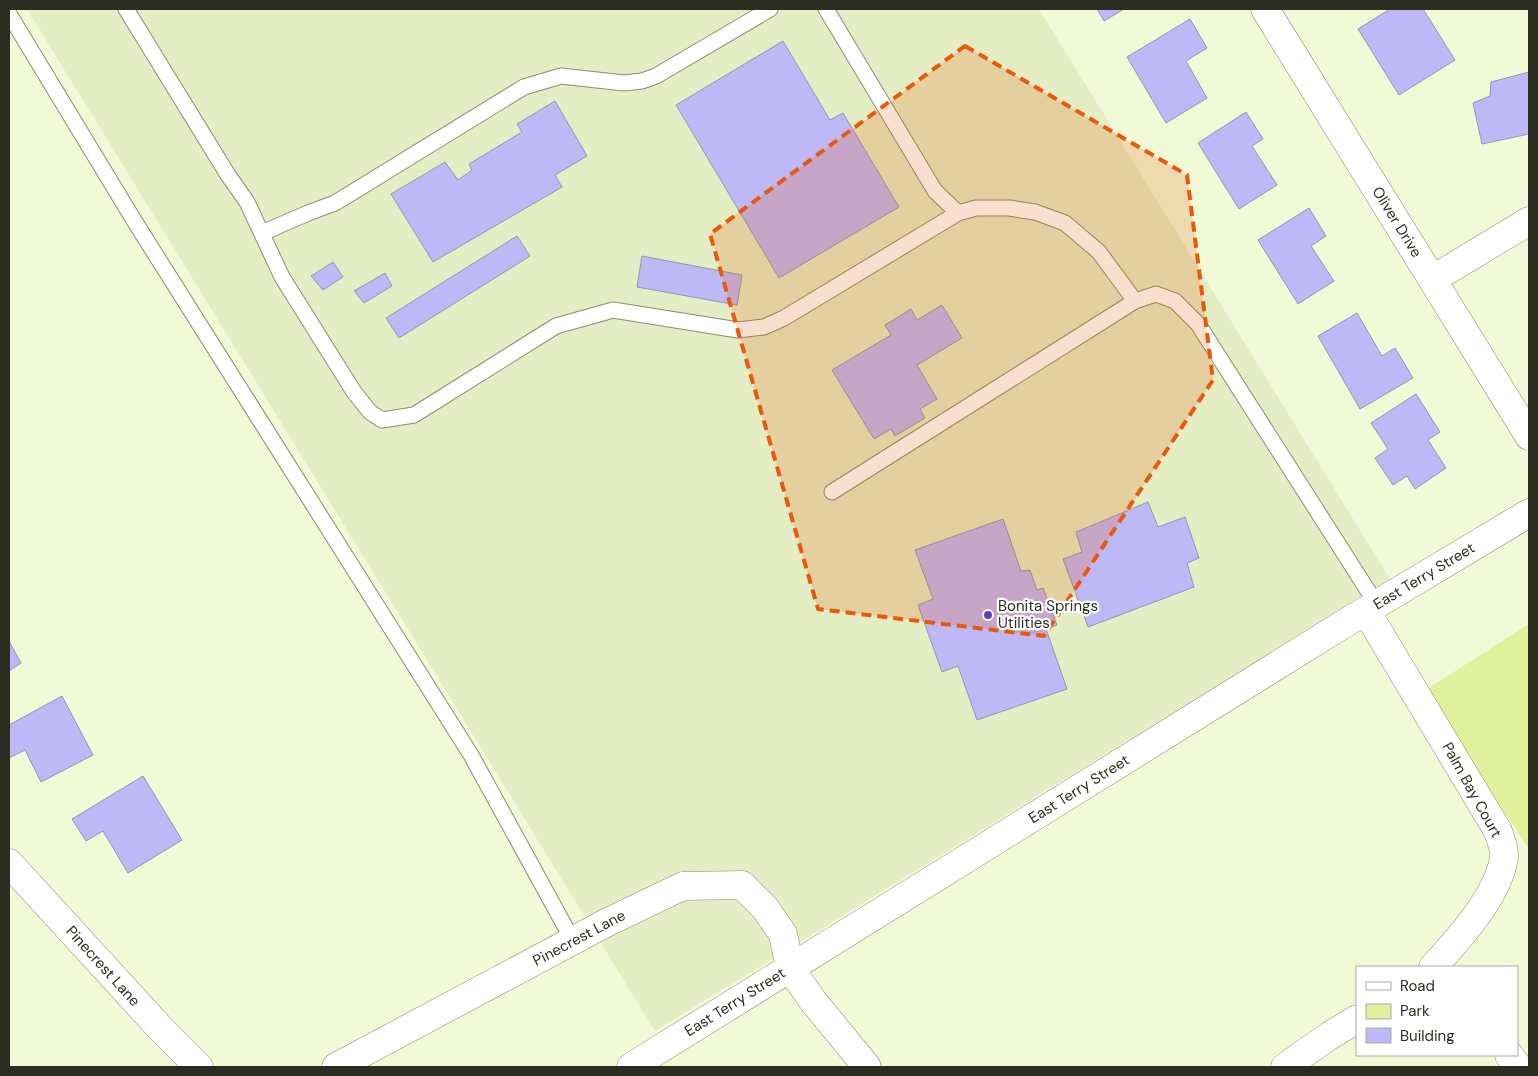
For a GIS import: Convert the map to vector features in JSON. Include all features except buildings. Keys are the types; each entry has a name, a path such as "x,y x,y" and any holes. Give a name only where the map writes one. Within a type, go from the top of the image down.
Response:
{"street":[{"name":"Oliver Drive","path":"1265,9 1529,436"},
{"path":"1433,279 1529,221"},
{"name":"East Terry Street","path":"631,1067 1371,608 1529,513"},
{"name":"Palm Bay Court","path":"1371,608 1498,831 1504,856 1497,881 1477,915 1434,966"},
{"name":"Pinecrest Lane","path":"9,863 161,1029 199,1067"},
{"name":"Pinecrest Lane","path":"336,1067 574,941 683,886 742,885 765,908 783,934 790,968"},
{"path":"790,968 813,1001 867,1067"},
{"path":"1285,1067 1356,1020"},
{"path":"1510,1056 1518,1067"}],"lane":[{"path":"126,9 228,175 247,202 282,277 354,392 370,412 382,420 414,415 556,326 613,310 738,330 764,326 784,318 958,213 976,208 1009,208 1035,212 1064,223 1099,252 1135,301"},
{"path":"262,234 335,203 524,87 561,76 624,83 642,81 656,76 770,9"},
{"path":"826,9 914,159 935,191 958,213"},
{"path":"9,14 135,222 471,754 574,941"},
{"path":"832,492 1135,301 1156,294 1175,301 1198,324 1371,608"}],"highlighted area":[{"path":"965,46 1187,175 1213,380 1044,636 818,609 710,234"}],"shaded area":[{"path":"27,9 1039,9 1390,579 655,1031"}],"green space":[{"path":"1529,624 1529,849 1424,691"}],"place":[{"name":"Bonita Springs Utilities","path":"988,615"}]}
